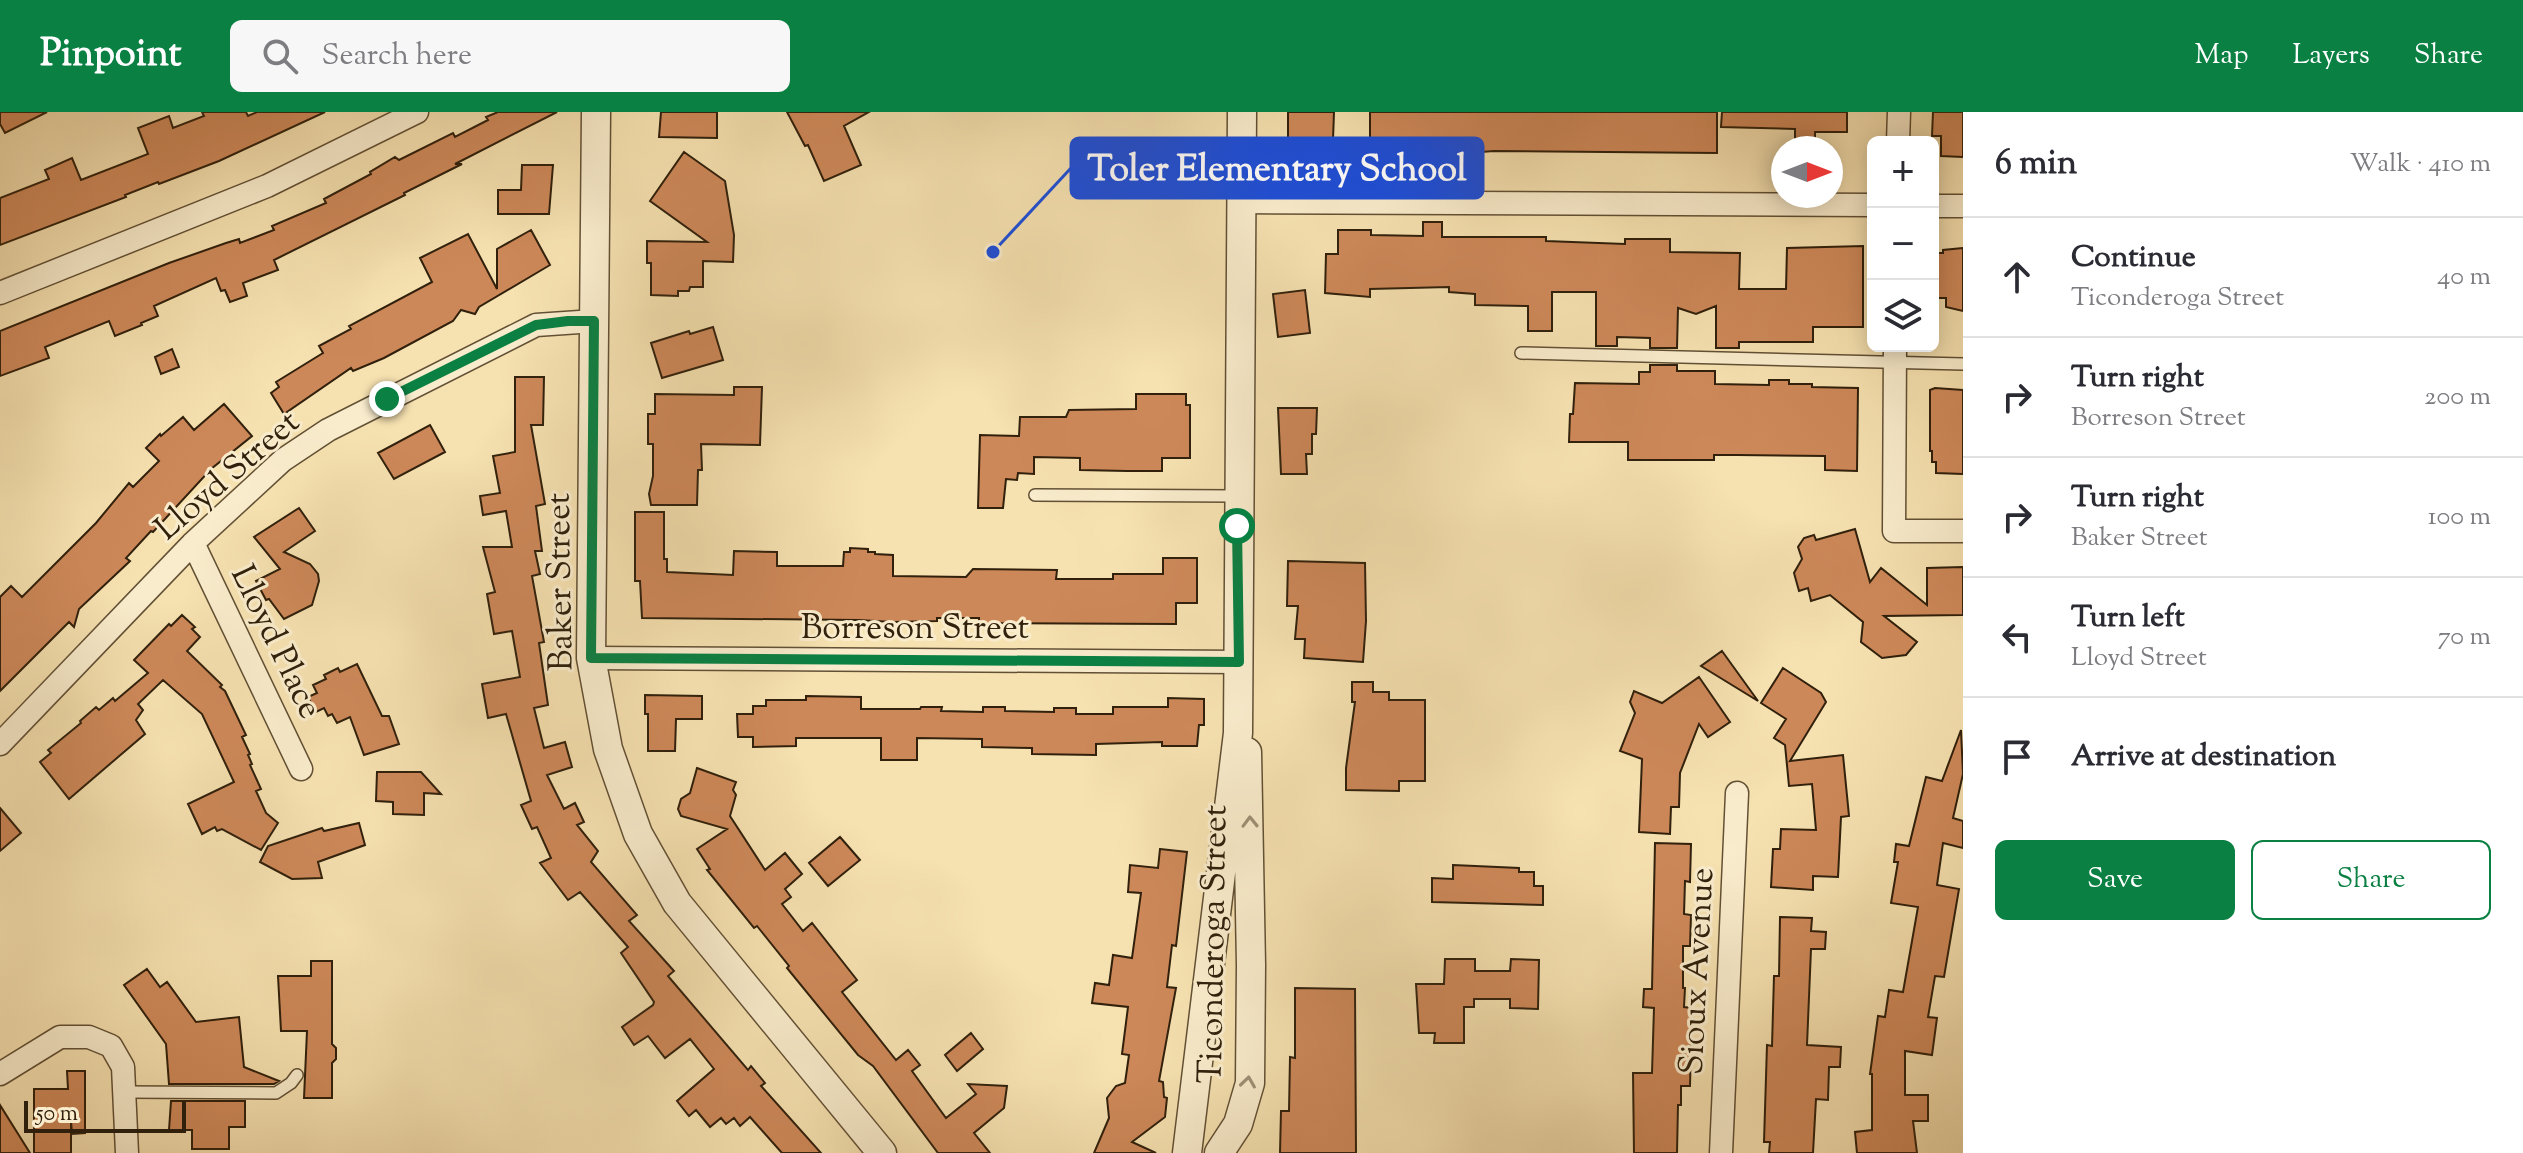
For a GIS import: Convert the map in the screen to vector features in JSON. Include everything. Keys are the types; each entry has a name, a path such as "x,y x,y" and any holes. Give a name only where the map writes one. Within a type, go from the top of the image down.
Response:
{"street":[{"path":"0,293 267,186 417,112"},
{"name":"Baker Street","path":"596,112 591,658 608,749 638,834 677,903 722,962 882,1153"},
{"name":"Ticonderoga Street","path":"1187,1153 1238,733 1242,112"},
{"path":"1898,136 1899,112"},
{"path":"1240,202 1867,205"},
{"path":"1939,206 1963,206"},
{"name":"Lloyd Street","path":"0,744 193,543 283,460 328,430 536,325 594,321"},
{"path":"1895,355 1894,531 1963,531"},
{"name":"Lloyd Place","path":"193,543 301,769"},
{"name":"Borreson Street","path":"591,658 1239,662"},
{"name":"Ticonderoga Street","path":"1219,1153 1238,1124 1250,1083 1249,756 1238,733"},
{"name":"Sioux Avenue","path":"1721,1153 1737,793"},
{"path":"0,1074 60,1037 89,1037 111,1046 123,1067 127,1153"}],"lane":[{"path":"1521,353 1895,355 1963,364"},
{"path":"1035,495 1238,496"},
{"path":"125,1092 276,1093 297,1075"}],"building":[{"path":"0,112 47,112 5,133 0,124"},
{"path":"202,112 246,112 248,116 257,112 325,112 219,161 0,245 0,198 49,179 45,170 72,158 81,180 148,154 138,128 169,116 173,128 204,116"},
{"path":"498,112 557,112 455,164 462,164 405,195 274,260 278,270 243,283 247,296 230,302 216,278 154,306 158,316 142,325 115,336 109,321 45,347 49,358 0,376 0,331 169,263 274,230 272,226 326,203 324,199 371,174 395,157 399,160 453,133 455,137"},
{"path":"661,112 717,112 717,138 659,137"},
{"path":"787,112 869,112 844,126 861,165 824,181 808,145 805,146"},
{"path":"1288,112 1334,112 1333,140 1288,139"},
{"path":"1370,112 1717,112 1717,153 1494,151 1454,154 1450,153 1450,149 1393,148 1393,143 1386,143 1386,139 1370,139"},
{"path":"1722,112 1847,112 1847,132 1815,132 1815,136 1795,136 1795,129 1721,127"},
{"path":"1933,112 1963,112 1963,157 1941,156 1941,136 1932,136"},
{"path":"684,152 725,181 734,235 733,262 703,261 703,287 678,291 678,296 651,295 647,241 707,242 650,201"},
{"path":"522,165 553,165 549,214 498,214 498,190 521,190"},
{"path":"1423,222 1442,222 1442,237 1546,237 1546,241 1625,244 1625,239 1670,239 1670,252 1740,253 1739,289 1786,289 1787,248 1863,246 1863,327 1813,327 1813,342 1739,342 1739,348 1716,348 1716,306 1696,314 1678,308 1677,348 1650,348 1650,338 1617,337 1617,346 1596,346 1596,292 1552,292 1552,331 1528,331 1528,306 1475,305 1475,294 1449,292 1449,287 1370,289 1370,297 1325,293 1326,254 1338,254 1338,230 1371,230 1371,235 1423,236"},
{"path":"531,230 550,265 479,307 475,314 461,310 453,321 384,358 353,371 351,368 284,414 271,393 279,387 276,382 323,353 319,346 351,329 349,326 432,282 420,258 468,234 497,289 497,249"},
{"path":"1963,248 1963,311 1946,307 1946,298 1939,298 1939,253"},
{"path":"1305,290 1310,333 1278,337 1273,294"},
{"path":"713,327 723,360 662,378 651,343"},
{"path":"172,349 179,367 161,374 155,357"},
{"path":"1650,365 1677,365 1677,371 1715,371 1715,384 1769,385 1769,380 1789,380 1789,384 1812,384 1812,387 1858,388 1857,471 1825,470 1825,456 1714,455 1714,460 1628,460 1628,442 1569,442 1575,383 1639,384 1639,372 1650,372"},
{"path":"515,377 544,377 543,425 531,425 545,504 536,506 542,551 535,551 540,574 532,576 544,642 539,643 548,705 534,708 544,748 565,742 572,767 547,775 564,809 575,803 584,822 577,825 598,851 591,862 637,915 629,921 674,971 668,976 748,1070 751,1066 765,1083 761,1086 821,1153 782,1153 750,1117 740,1126 734,1118 726,1124 721,1118 710,1127 696,1110 689,1116 677,1101 714,1069 690,1039 665,1058 648,1036 634,1045 622,1027 654,1002 621,953 628,947 580,892 568,900 540,863 551,858 537,827 532,829 521,805 531,801 506,714 488,718 482,684 520,677 512,631 494,634 487,594 495,592 483,547 512,547 506,511 483,515 480,496 500,493 493,456 515,452"},
{"path":"734,387 762,387 760,445 701,444 702,470 698,470 697,505 651,505 653,444 648,444 648,414 655,414 655,394 734,395"},
{"path":"1930,390 1963,390 1963,474 1936,473 1936,462 1932,462"},
{"path":"1136,394 1186,394 1186,405 1190,405 1190,458 1162,458 1162,471 1127,471 1080,470 1080,458 1034,457 1034,474 1018,473 1017,480 1006,479 1003,508 978,508 980,435 1019,436 1020,417 1066,417 1069,410 1136,409"},
{"path":"224,404 252,436 211,469 151,531 126,558 130,561 79,609 74,627 69,622 0,691 0,597 11,586 22,597 96,523 129,483 133,487 159,461 146,448 160,434 183,417 194,430"},
{"path":"1278,408 1317,408 1312,454 1306,454 1307,474 1281,474"},
{"path":"430,425 445,452 394,479 378,453"},
{"path":"299,508 315,531 284,552 310,564 319,581 312,605 284,619 269,599 266,600 256,581 280,569 254,537"},
{"path":"635,512 664,512 667,572 733,575 734,551 777,552 777,566 843,566 844,552 850,552 850,548 868,549 868,552 875,554 893,555 893,576 966,577 973,569 1057,570 1056,579 1113,579 1113,574 1163,574 1163,558 1197,558 1197,603 1176,603 1176,624 979,623 979,618 893,622 642,618 640,581 635,581"},
{"path":"1855,529 1870,582 1881,568 1927,605 1927,568 1963,567 1963,615 1884,616 1917,642 1906,655 1882,658 1861,642 1863,622 1830,595 1811,601 1808,588 1799,591 1794,573 1802,559 1798,547 1804,538 1814,535 1816,540"},
{"path":"1288,561 1365,563 1363,662 1304,658 1305,639 1295,639 1298,606 1287,606"},
{"path":"182,615 195,627 192,629 200,637 187,651 222,685 220,687 225,691 246,735 242,737 261,789 256,791 266,813 278,823 261,850 222,829 217,831 215,827 202,834 188,804 234,782 202,714 163,680 138,704 143,710 136,720 145,734 69,799 40,762 51,753 48,750 96,707 99,710 113,698 115,701 148,673 134,660"},
{"path":"1722,651 1758,701 1701,666"},
{"path":"357,664 382,716 389,716 399,744 364,755 350,717 337,723 324,708 316,712 308,697 317,693 313,685 326,679 324,675"},
{"path":"1783,668 1821,693 1826,702 1790,761 1843,755 1849,816 1841,817 1838,877 1813,876 1813,890 1771,887 1773,849 1780,849 1781,829 1816,830 1812,784 1789,786 1785,745 1774,738 1786,719 1761,703"},
{"path":"1699,677 1730,722 1708,737 1699,724 1680,773 1679,807 1671,807 1670,834 1639,832 1642,759 1620,751 1635,713 1630,702 1634,691 1662,703"},
{"path":"1352,682 1373,682 1373,692 1389,692 1389,700 1425,700 1425,781 1399,781 1399,791 1346,790 1355,702 1352,702"},
{"path":"645,695 702,696 702,719 676,719 675,751 648,751"},
{"path":"806,696 861,697 861,709 942,707 941,711 983,712 983,707 1005,707 1005,711 1054,712 1054,708 1076,708 1076,714 1113,714 1113,707 1168,707 1168,698 1204,699 1204,725 1199,725 1197,746 1162,746 1162,742 1096,744 1096,755 1032,754 1032,748 982,747 982,739 917,738 917,760 881,760 881,738 796,738 796,746 753,747 753,737 738,737 737,714 753,714 753,706 766,706 766,700 806,700"},
{"path":"1961,730 1963,774 1953,818 1963,821 1963,848 1943,843 1937,885 1959,889 1944,977 1935,976 1928,1017 1937,1018 1932,1055 1905,1051 1905,1095 1928,1095 1928,1121 1913,1121 1917,1153 1857,1153 1855,1132 1872,1130 1870,1074 1878,1016 1885,1017 1889,990 1903,992 1918,907 1891,903 1898,862 1894,862 1896,844 1909,846 1926,777 1942,781"},
{"path":"697,768 736,782 730,816 765,870 785,853 802,874 785,889 791,897 782,904 803,931 812,923 857,980 842,992 896,1060 908,1050 920,1065 912,1071 946,1118 976,1094 968,1084 1007,1086 1004,1108 974,1133 990,1153 938,1153 873,1066 858,1055 757,926 754,928 707,870 710,869 697,849 727,829 681,816 678,809 681,799 690,793"},
{"path":"377,772 421,772 441,794 424,793 424,815 393,814 393,802 376,801"},
{"path":"0,808 21,833 0,851"},
{"path":"359,823 365,845 318,862 322,878 292,879 260,862 268,846 322,828 324,831"},
{"path":"840,837 860,860 828,886 809,863"},
{"path":"1655,843 1691,844 1690,882 1685,881 1684,914 1691,915 1690,946 1683,946 1684,1007 1692,1008 1690,1086 1681,1086 1677,1153 1634,1153 1633,1073 1652,1073 1654,1008 1643,1007 1644,989 1652,989"},
{"path":"1160,849 1187,852 1176,946 1172,945 1167,987 1176,988 1159,1081 1163,1082 1164,1097 1167,1098 1165,1117 1132,1142 1156,1153 1094,1153 1109,1118 1107,1098 1116,1086 1125,1083 1129,1055 1122,1054 1128,1007 1092,1003 1095,983 1109,985 1113,955 1132,958 1141,893 1128,892 1130,865 1158,868"},
{"path":"1453,865 1519,868 1519,872 1534,872 1534,886 1543,886 1543,905 1432,902 1432,878 1453,879"},
{"path":"1780,917 1812,918 1811,931 1826,932 1825,949 1811,949 1807,1045 1841,1047 1840,1067 1829,1067 1828,1100 1816,1099 1813,1153 1769,1153 1770,1142 1764,1142 1767,1045 1772,1046 1774,976 1779,976"},
{"path":"1445,959 1475,959 1475,971 1510,971 1511,959 1539,960 1538,1009 1510,1008 1510,999 1474,999 1474,1007 1464,1007 1464,1043 1434,1043 1435,1033 1419,1033 1416,984 1444,984"},
{"path":"311,961 332,961 332,1044 336,1048 336,1059 332,1063 332,1098 304,1098 307,1031 281,1031 278,976 311,976"},
{"path":"147,969 160,987 167,982 196,1022 239,1017 244,1067 279,1081 274,1084 169,1084 166,1044 124,985"},
{"path":"1295,988 1355,989 1356,1153 1280,1153 1281,1111 1289,1111 1290,1057 1295,1058"},
{"path":"971,1033 983,1049 957,1071 945,1055"},
{"path":"67,1071 85,1071 85,1133 72,1134 71,1121 71,1153 34,1153 34,1089 68,1089"},
{"path":"171,1101 245,1101 245,1127 229,1127 229,1149 192,1149 192,1130 169,1130"},
{"path":"0,1105 30,1153 0,1153"}],"place":[{"name":"Toler Elementary School","path":"993,252"}],"route":[{"path":"387,399 536,325 594,321 591,658 1239,662 1237,526"}]}
